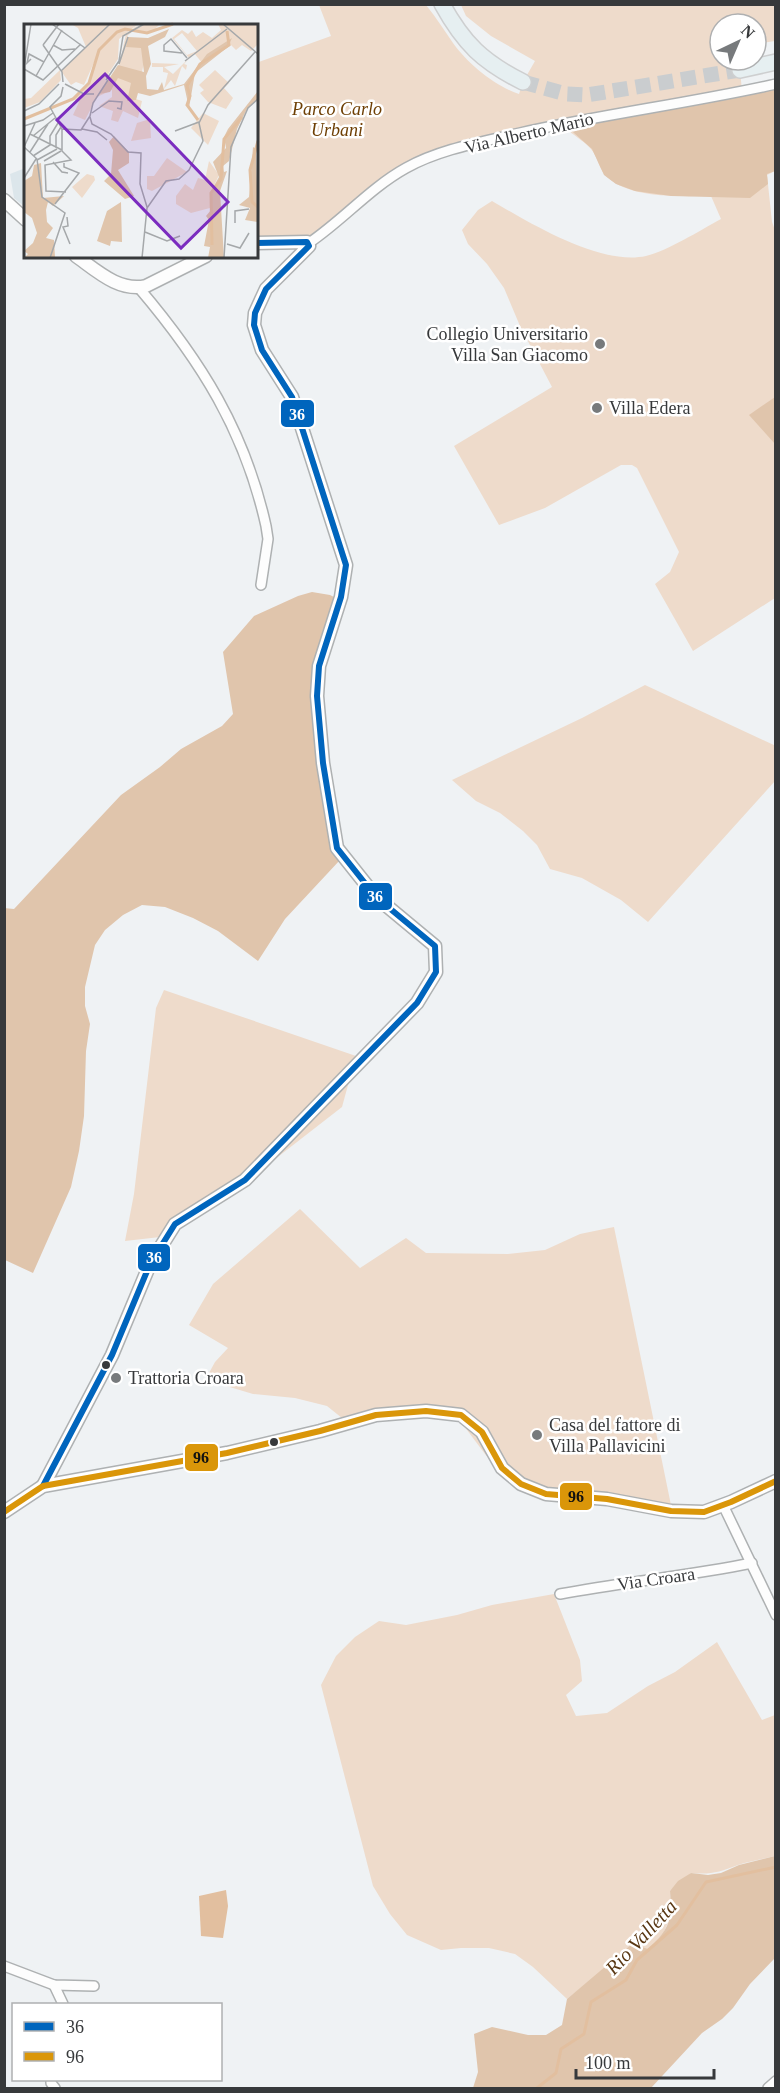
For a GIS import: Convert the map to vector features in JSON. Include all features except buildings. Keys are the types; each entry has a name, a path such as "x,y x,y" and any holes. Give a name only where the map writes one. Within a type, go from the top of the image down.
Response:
{"main road":[{"path":"442,4 451,20 473,48 495,68 523,82"}],"street":[{"name":"Via Alberto Mario","path":"309,243 332,228 369,194 407,167 437,156 486,141 563,124 708,99 776,84"},
{"path":"4,200 24,218"},
{"path":"43,1486 112,1355 150,1264 175,1224 245,1180 417,1003 436,972 435,946 376,897 338,848 323,763 317,696 319,666 341,597 346,565 292,397 262,350 254,325 255,313 266,289 309,249 309,243 258,243"},
{"path":"79,258 109,279 139,288 195,358 235,430 266,526 267,539 261,585"},
{"path":"139,288 202,258"},
{"path":"4,1512 43,1486 227,1453 376,1415 426,1411 461,1415 482,1432 502,1468 521,1484 546,1494 607,1499 671,1511 704,1512 776,1481"},
{"path":"723,1505 776,1615"},
{"name":"Via Croara","path":"560,1594 752,1563"},
{"path":"4,1966 54,1985 94,1986"},
{"path":"54,1985 63,2003"},
{"path":"768,2088 776,2081"}],"shaded area":[{"path":"775,84 775,171 767,174 768,184 750,198 671,196 635,191 616,184 604,175 592,149 565,125"},
{"path":"24,169 24,206 14,198 10,174"},
{"path":"775,397 775,444 749,415"},
{"path":"312,592 330,595 346,603 318,684 340,860 285,919 258,961 218,931 165,907 142,905 123,915 105,930 95,945 85,987 85,1006 90,1024 86,1051 84,1116 79,1151 71,1187 33,1273 5,1260 4,908 14,909 121,795 181,749 222,726 233,714 223,652 254,616"},
{"path":"775,1856 775,1958 750,1984 733,2008 702,2033 651,2088 473,2088 478,2072 474,2034 492,2027 528,2035 546,2035 562,2025 567,1999 632,1944 648,1949 661,1935 670,1917 670,1891 678,1881 691,1873 708,1875 721,1873 739,1865"},
{"path":"226,1890 228,1906 223,1938 201,1936 199,1896"}],"green space":[{"name":"Parco Carlo Urbani","path":"319,5 426,5 459,51 474,66 501,86 519,94 535,61 491,36 466,16 461,5 775,5 775,41 768,42 768,12 708,12 708,72 740,72 742,91 775,95 775,171 767,175 772,222 776,233 775,598 693,651 655,584 670,572 679,552 637,468 632,465 621,465 545,508 499,525 454,446 552,387 520,326 504,288 487,264 468,244 462,230 478,210 492,201 545,231 587,249 608,255 646,256 684,240 721,219 711,196 656,195 629,189 607,177 591,149 569,131 520,133 407,167 321,240 258,240 258,62 331,36"},
{"path":"645,685 776,746 775,781 648,922 621,900 582,878 550,869 537,845 523,831 500,813 476,801 452,780"},
{"path":"164,990 356,1056 342,1107 261,1170 184,1223 169,1236 125,1241 134,1194 156,1008"},
{"path":"300,1209 360,1268 406,1238 426,1253 508,1254 545,1250 580,1234 614,1227 672,1510 545,1490 496,1466 461,1422 442,1415 375,1412 342,1418 327,1406 295,1398 253,1394 223,1385 209,1373 215,1362 228,1348 189,1325 213,1284"},
{"path":"554,1594 580,1660 582,1681 566,1695 576,1716 607,1713 648,1686 675,1672 717,1642 762,1720 775,1715 775,1856 715,1872 691,1873 670,1891 671,1916 663,1934 648,1949 597,1975 567,1999 533,1967 515,1954 489,1948 441,1950 407,1935 390,1914 373,1886 321,1685 336,1656 355,1637 379,1621 406,1625 457,1615 492,1605"}],"waterway":[{"name":"Rio Valletta","path":"537,2088 556,2073 561,2049 584,2034 591,2002 626,1980 637,1960 677,1925 706,1882 776,1867"}],"tunnel":[{"path":"523,82 566,94 587,95 728,72"}],"transit line":[{"name":"36","path":"43,1486 112,1355 150,1264 175,1224 245,1180 417,1003 436,972 435,946 376,897 337,848 323,763 317,696 319,666 341,597 346,565 292,397 262,350 254,325 255,313 266,289 309,246 307,242 258,243"},
{"name":"96","path":"4,1512 43,1486 227,1453 376,1415 426,1411 461,1415 482,1432 502,1468 521,1484 546,1494 607,1499 671,1511 704,1512 776,1481"}],"place":[{"name":"Collegio Universitario Villa San Giacomo","path":"600,344"},
{"name":"Villa Edera","path":"597,408"},
{"name":"Trattoria Croara","path":"116,1378"},
{"name":"Casa del fattore di Villa Pallavicini","path":"537,1435"}]}
